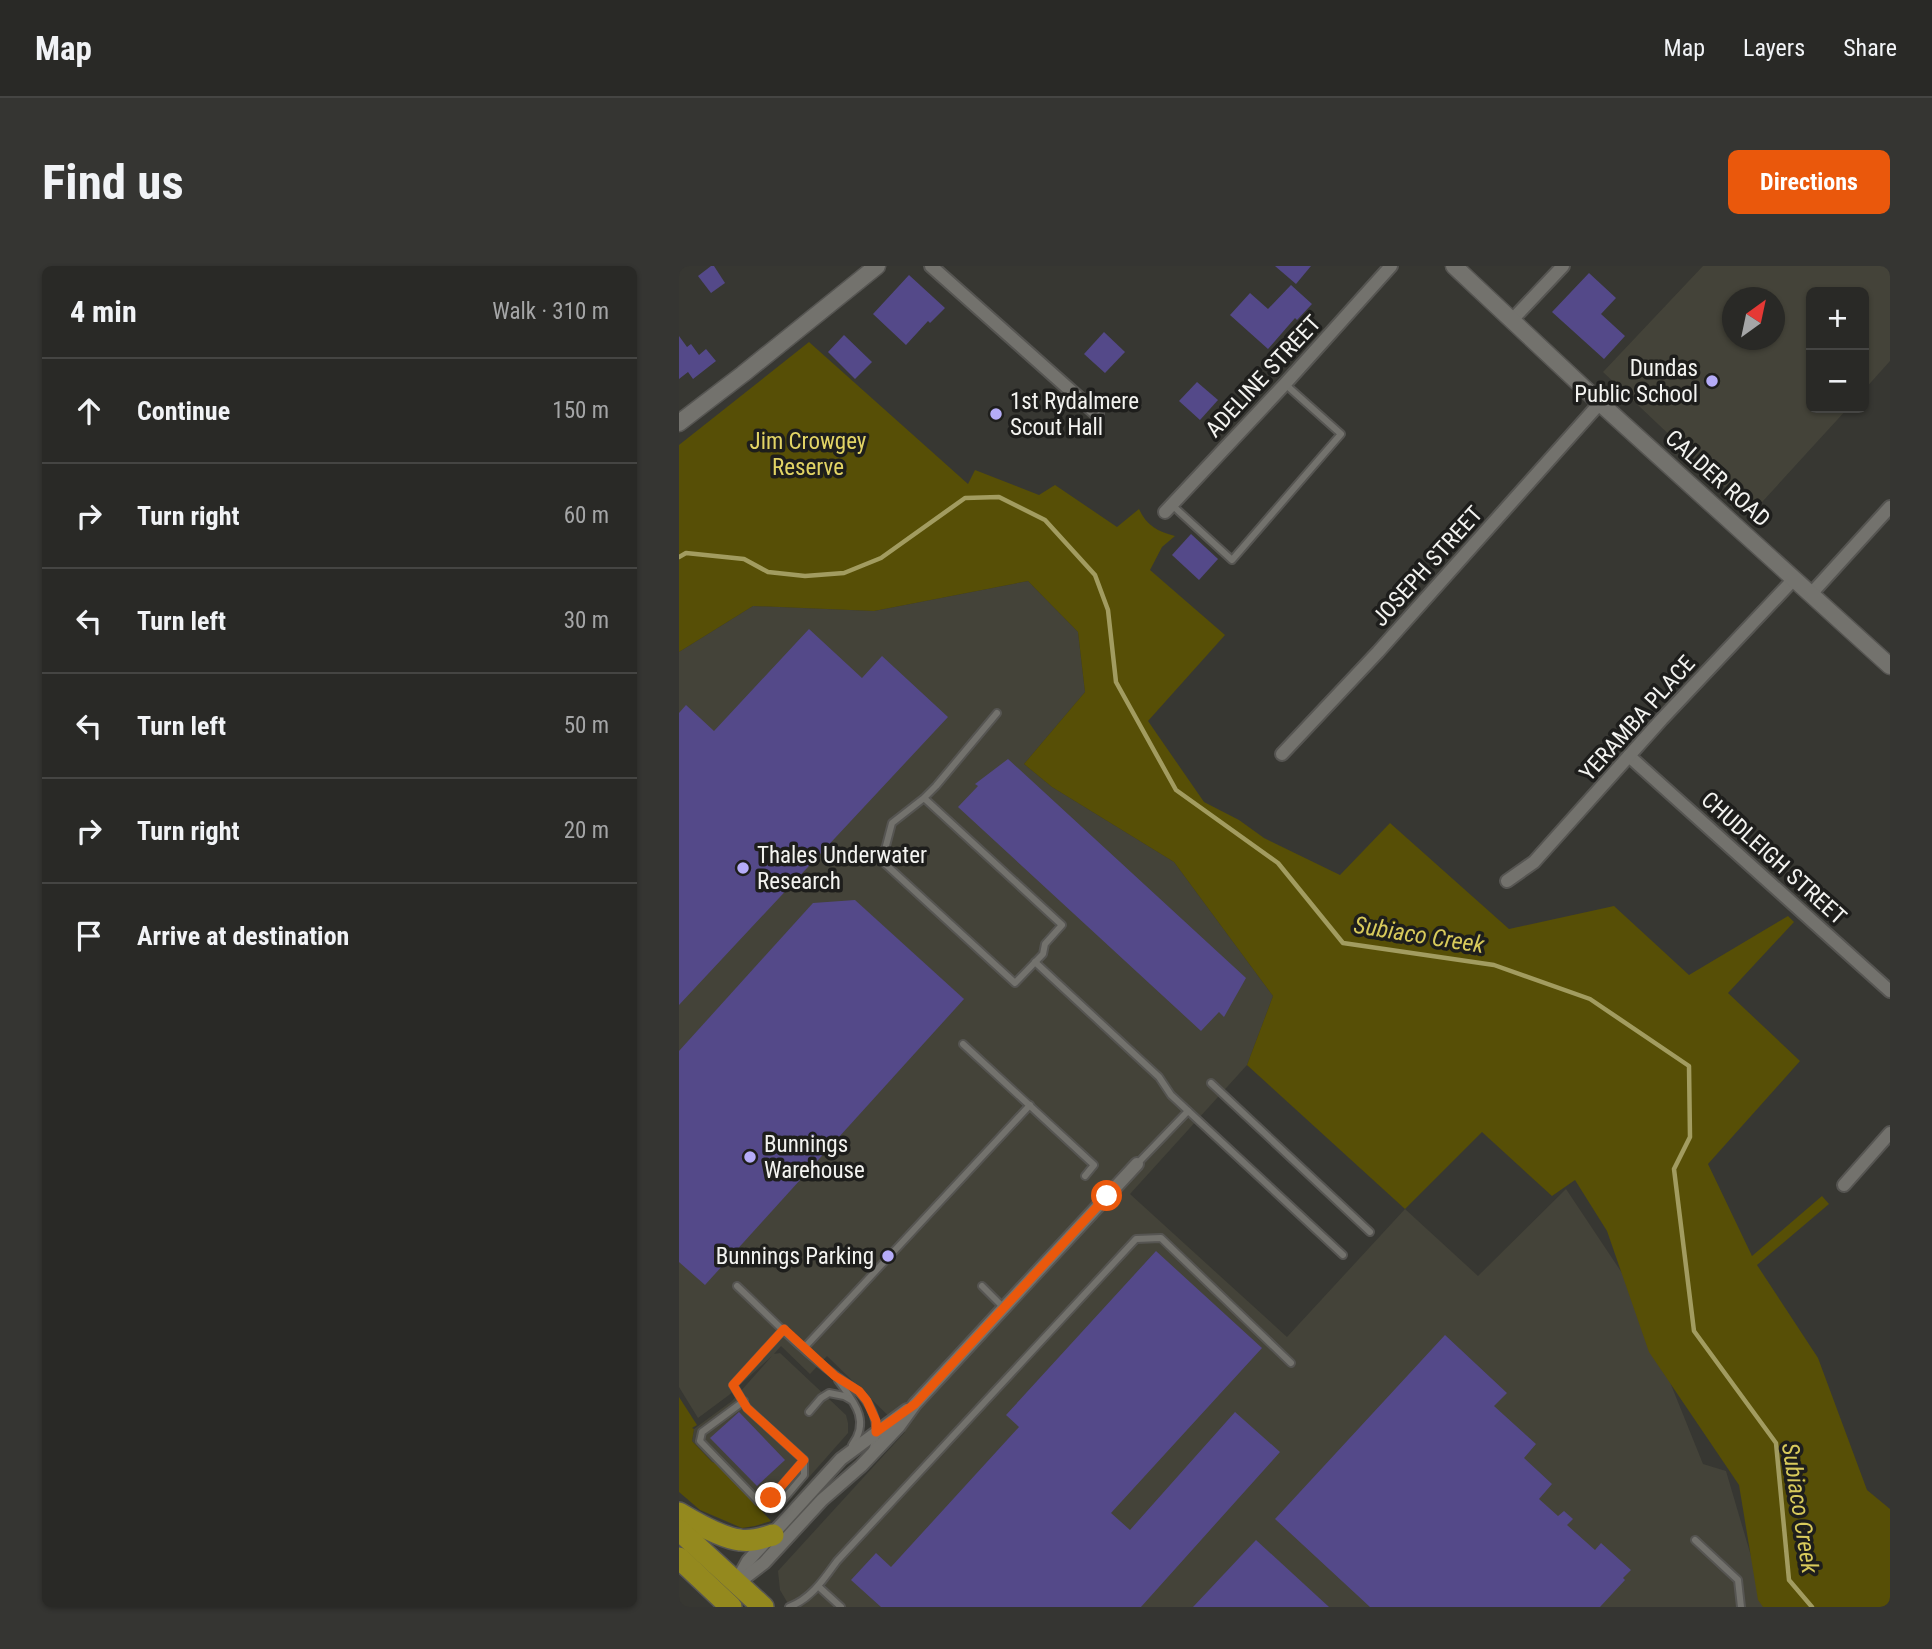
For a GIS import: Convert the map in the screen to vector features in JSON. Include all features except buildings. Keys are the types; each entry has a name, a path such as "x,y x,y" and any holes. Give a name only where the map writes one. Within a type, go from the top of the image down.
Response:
{"highway":[{"path":"679,1513 696,1523 739,1540 756,1540 773,1535"},
{"path":"679,1530 763,1607"},
{"path":"679,1558 726,1603"}],"street":[{"path":"679,423 877,266"},
{"path":"931,266 1097,414"},
{"name":"ADELINE STREET","path":"1168,509 1391,266"},
{"name":"CALDER ROAD","path":"1454,266 1600,403 1890,666"},
{"path":"1512,320 1563,266"},
{"name":"JOSEPH STREET","path":"1282,754 1387,642 1600,403"},
{"path":"1811,594 1890,507"},
{"name":"YERAMBA PLACE","path":"1507,881 1534,862 1794,579"},
{"name":"CHUDLEIGH STREET","path":"1629,756 1890,991"},
{"path":"1845,1185 1890,1133"},
{"path":"737,1583 764,1563 822,1500 867,1460 899,1426 915,1404 1137,1164"},
{"path":"726,1603 748,1561 841,1459 915,1404"}],"lane":[{"path":"1168,509 1232,560 1341,434 1285,384"},
{"path":"924,797 1062,925 1045,944 1043,954 1016,983 882,860 892,823 924,797 997,713"},
{"path":"1035,962 1159,1077 1171,1095 1343,1255"},
{"path":"963,1044 1094,1165 1085,1176"},
{"path":"1211,1083 1370,1232"},
{"path":"804,1348 1030,1105"},
{"path":"1137,1164 1188,1111"},
{"path":"789,1607 819,1587 837,1561 1136,1239 1161,1238 1291,1363"},
{"path":"737,1286 835,1376 859,1391 867,1401 876,1421 874,1445 867,1460"},
{"path":"982,1286 1004,1308"},
{"path":"744,1401 702,1432 700,1441 758,1501 771,1509 777,1507 804,1475 804,1460 747,1408 744,1401 733,1385 784,1329"},
{"path":"835,1376 860,1416 856,1440 841,1459"},
{"path":"809,1412 829,1393 853,1401"},
{"path":"758,1501 771,1498 804,1460"},
{"path":"1695,1540 1738,1580 1741,1607"},
{"path":"819,1587 841,1607"}],"shaded area":[{"name":"Dundas Public School","path":"1703,266 1890,266 1890,361 1869,384 1869,287 1806,287 1806,413 1843,413 1752,513 1603,372"},
{"path":"1028,581 1078,632 1085,692 1024,764 1052,787 1174,862 1273,996 1247,1065 1130,1194 1287,1337 1405,1209 1478,1276 1566,1189 1632,1288 1703,1464 1726,1471 1766,1607 790,1607 780,1590 778,1571 905,1432 827,1356 810,1374 781,1346 774,1354 780,1353 846,1415 848,1423 848,1433 810,1476 772,1515 764,1512 719,1464 712,1462 692,1441 694,1429 732,1401 772,1356 729,1395 698,1418 679,1387 679,652 753,606 874,611"}],"green space":[{"name":"Jim Crowgey Reserve","path":"809,342 968,484 975,470 1039,495 1055,485 1117,527 1139,509 1153,527 1175,536 1162,547 1150,570 1225,635 1148,721 1204,802 1239,820 1264,838 1340,875 1390,823 1509,929 1614,906 1689,975 1788,916 1794,922 1728,993 1800,1061 1708,1164 1752,1256 1822,1196 1829,1204 1757,1265 1818,1358 1867,1490 1890,1509 1890,1607 1763,1607 1758,1600 1739,1485 1649,1352 1607,1231 1575,1180 1552,1196 1482,1132 1405,1209 1247,1065 1273,996 1174,862 1052,787 1024,764 1085,692 1078,632 1028,581 874,611 753,606 679,652 679,445"},
{"path":"679,1397 697,1425 692,1428 692,1441 712,1462 719,1464 771,1521 742,1528 700,1510 679,1492"}],"waterway":[{"name":"Subiaco Creek","path":"679,557 686,553 744,559 768,572 805,576 844,573 881,558 965,498 999,497 1045,520 1095,575 1108,610 1116,682 1176,790 1278,863 1343,943 1494,965 1590,999 1689,1066 1690,1137 1674,1169 1694,1331 1776,1443 1789,1580 1812,1607"}],"place":[{"name":"Dundas Public School","path":"1712,381"},
{"name":"1st Rydalmere Scout Hall","path":"996,414"},
{"name":"Thales Underwater Research","path":"743,868"},
{"name":"Bunnings Warehouse","path":"750,1157"},
{"name":"Bunnings Parking","path":"888,1256"}],"route":[{"path":"771,1498 804,1460 747,1408 733,1385 784,1329 835,1376 859,1391 876,1421 876,1432 915,1404 1107,1196"}]}
